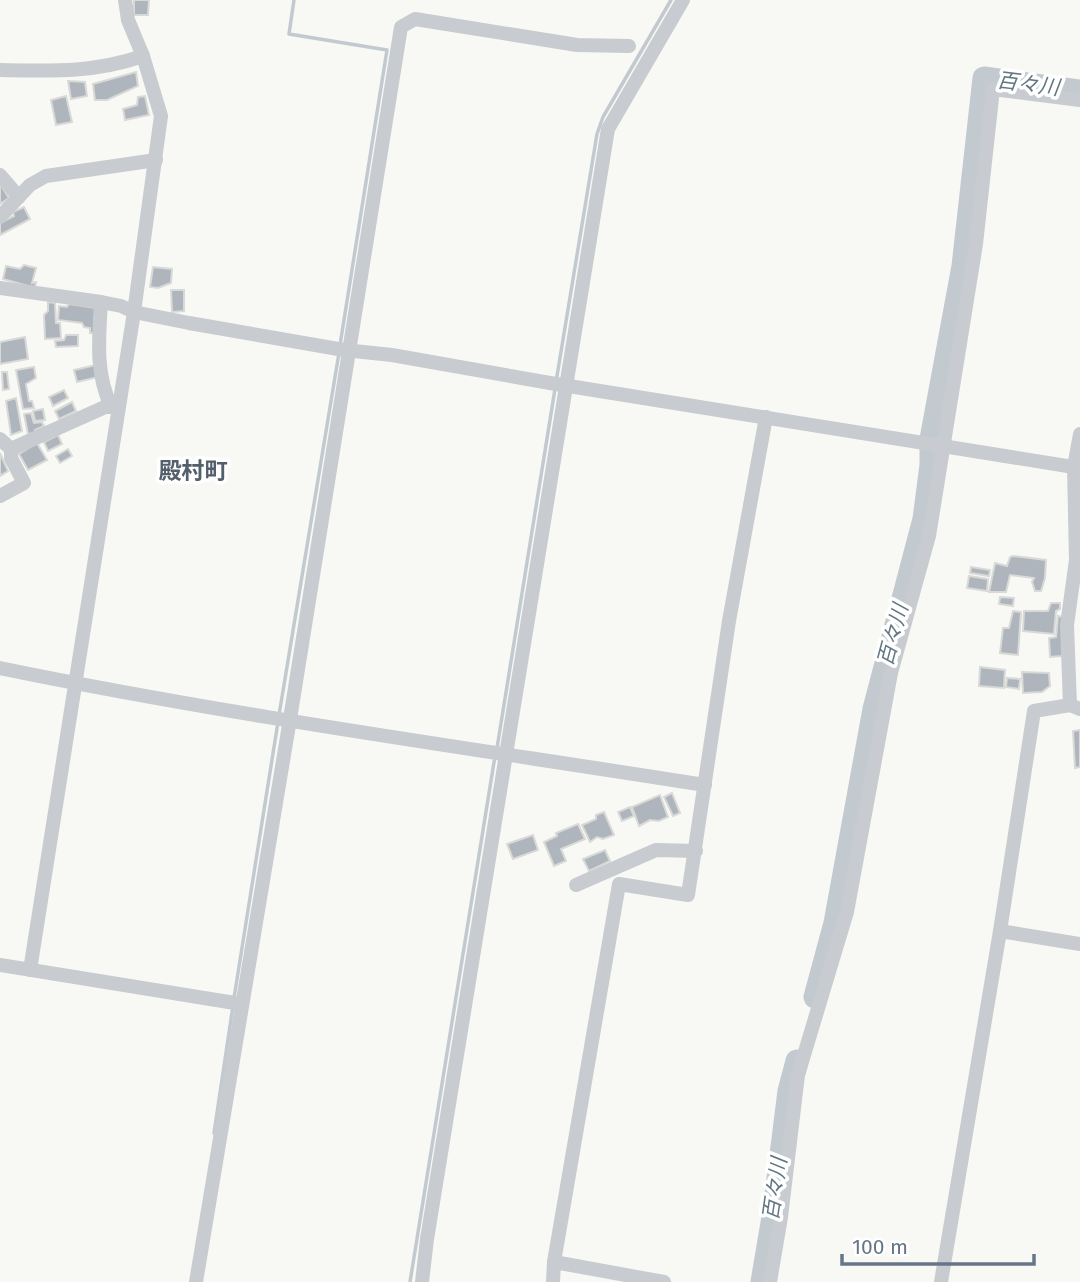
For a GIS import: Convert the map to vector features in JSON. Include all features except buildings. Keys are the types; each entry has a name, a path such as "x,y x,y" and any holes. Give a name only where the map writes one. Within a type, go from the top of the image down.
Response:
{"street":[{"path":"30,970 75,684 114,407 134,312 161,116 143,56 128,20 125,0"},
{"path":"422,1282 488,879 499,753 560,384 608,129 683,0"},
{"path":"196,1282 236,1003 342,349 401,27 415,19 577,45 629,46"},
{"path":"0,70 88,70 143,56"},
{"path":"770,1282 781,1217 798,1075 847,912 891,673 929,536 941,446 976,244 993,89 1080,100"},
{"path":"0,217 30,185 46,176 156,160"},
{"path":"0,175 19,197"},
{"path":"0,288 101,302 134,312 342,349 1077,467"},
{"path":"101,302 99,360 103,385 114,407"},
{"path":"11,449 114,407"},
{"path":"619,884 688,895 729,621 766,417"},
{"path":"941,1282 1034,711 1075,707 1067,625 1076,560 1080,434"},
{"path":"0,439 11,449 11,458 24,483 0,496"},
{"path":"0,668 75,684 705,785"},
{"path":"576,885 656,850 696,850"},
{"path":"553,1282 554,1262 619,884 616,868"},
{"path":"1000,931 1080,944"},
{"path":"0,965 236,1003"},
{"path":"554,1262 664,1282"}],"waterway":[{"path":"294,0 289,34 387,50 340,345"},
{"path":"556,382 597,134 603,117 671,0"},
{"name":"百々川","path":"815,997 835,923 874,709 924,519 931,465 931,439 963,266 984,78 1080,91"},
{"path":"279,715 339,353"},
{"path":"497,748 555,389"},
{"path":"234,998 278,722"},
{"path":"410,1282 495,756"},
{"path":"214,1133 233,1006"},
{"name":"百々川","path":"762,1282 789,1091 797,1061"}],"district":[{"name":"殿村町","path":"193,471"}]}
